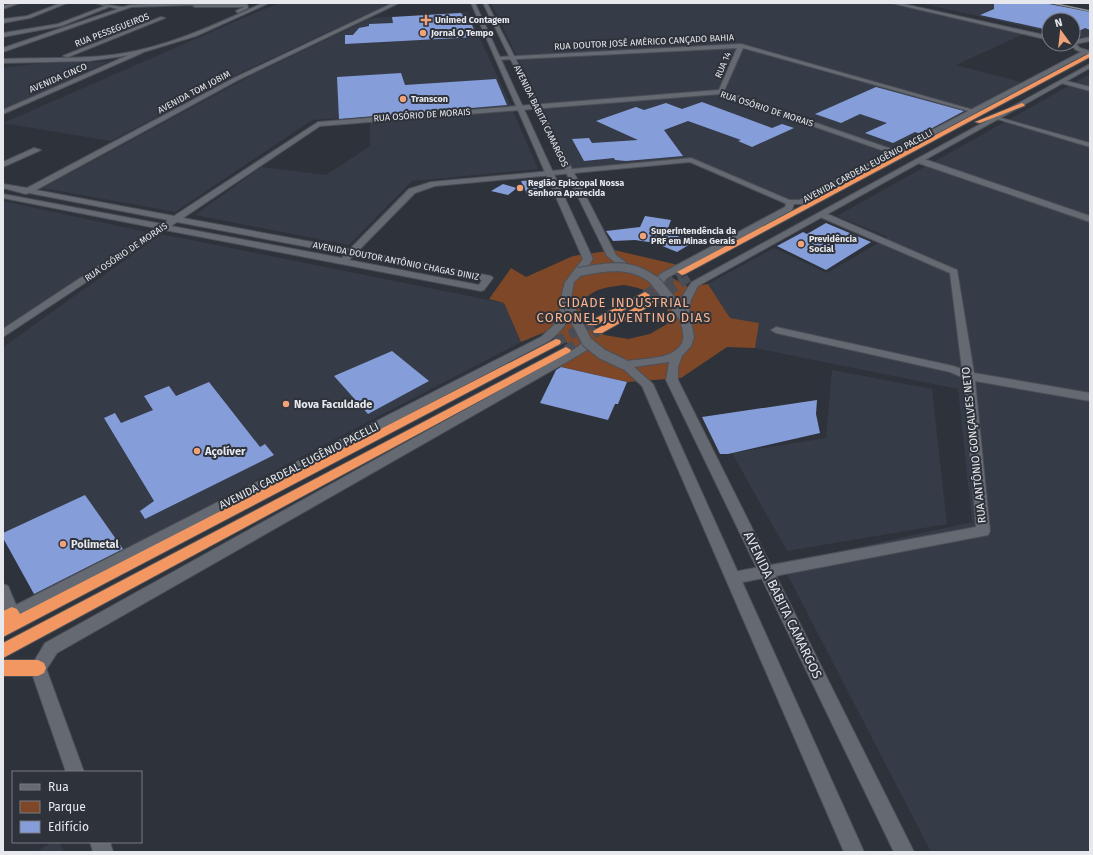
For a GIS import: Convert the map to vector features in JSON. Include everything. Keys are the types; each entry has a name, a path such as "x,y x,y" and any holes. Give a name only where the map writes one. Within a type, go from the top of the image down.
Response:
{"highway":[{"name":"AVENIDA CARDEAL EUGÊNIO PACELLI","path":"689,278 977,122 1088,53"},
{"name":"AVENIDA CARDEAL EUGÊNIO PACELLI","path":"682,272 1000,103 1090,61"},
{"path":"974,111 1000,103"},
{"path":"977,122 1022,105"},
{"path":"592,323 650,297 598,332"},
{"name":"AVENIDA CARDEAL EUGÊNIO PACELLI","path":"3,630 561,346 3,651"},
{"path":"3,668 38,668"}],"street":[{"path":"3,8 18,3"},
{"path":"3,21 28,17 65,3"},
{"path":"97,3 107,7"},
{"path":"113,3 130,7 202,3"},
{"path":"4,55 144,3"},
{"path":"152,3 163,5"},
{"path":"250,3 267,3"},
{"path":"138,6 254,3"},
{"name":"AVENIDA CINCO","path":"3,112 119,59 171,43 267,3"},
{"name":"AVENIDA TOM JOBIM","path":"3,204 236,79 341,28 397,3"},
{"name":"AVENIDA BABITA CAMARGOS","path":"473,3 588,259 579,272"},
{"name":"AVENIDA BABITA CAMARGOS","path":"485,3 612,256 625,266"},
{"path":"893,3 952,16 1041,32"},
{"path":"910,3 959,14 968,18 1041,36"},
{"path":"4,55 104,55 148,47 246,8 246,6 237,4"},
{"path":"3,35 59,25 107,7 123,6"},
{"path":"4,55 102,16 123,6"},
{"path":"102,16 107,11 107,7"},
{"path":"117,14 130,7"},
{"path":"952,16 959,14"},
{"name":"RUA PESSEGUEIROS","path":"66,56 163,18"},
{"path":"1082,40 1090,40"},
{"name":"RUA DOUTOR JOSÉ AMÉRICO CANÇADO BAHIA","path":"498,59 741,46 974,111"},
{"name":"RUA 14","path":"721,92 741,46"},
{"path":"16,56 19,50"},
{"name":"AVENIDA CARDEAL EUGÊNIO PACELLI","path":"658,284 663,276 789,208 790,202 801,202 807,199 1088,53"},
{"path":"4,55 79,60 119,59"},
{"name":"AVENIDA CARDEAL EUGÊNIO PACELLI","path":"684,317 685,301 695,284 999,118 1090,66"},
{"path":"1063,82 1090,89"},
{"name":"RUA OSÓRIO DE MORAIS","path":"3,334 318,124 721,92 896,152"},
{"path":"999,118 1090,145"},
{"path":"3,165 37,150"},
{"path":"342,262 412,191 434,184 692,160 790,202"},
{"path":"921,161 1090,219"},
{"name":"AVENIDA DOUTOR ANTÔNIO CHAGAS DINIZ","path":"3,186 488,278 481,288 3,196"},
{"name":"RUA ANTÔNIO GONÇALVES NETO","path":"733,578 983,531 971,391 954,272 823,215"},
{"path":"623,364 644,364 677,356 686,347 689,336 684,317 658,284 642,272 625,266 600,267 579,272 570,280 565,288 567,303 587,342 602,354 623,364 647,384 854,852"},
{"name":"AVENIDA CARDEAL EUGÊNIO PACELLI","path":"8,616 545,338 557,330 565,319 567,303"},
{"path":"776,330 953,369 968,376 1090,397"},
{"path":"75,771 38,668 51,648 583,348 587,342"},
{"name":"AVENIDA BABITA CAMARGOS","path":"677,356 673,367 672,379 904,852"},
{"path":"3,590 8,616"}],"shaded area":[{"path":"390,3 242,72 111,141 3,123 257,12 277,4"},
{"path":"491,3 888,3 1024,34 956,65 1021,82 799,199 789,199 693,159 572,169"},
{"path":"919,3 1044,3 1090,12 1090,37 1081,37 1081,12 1041,12 1041,30"},
{"path":"468,12 511,106 312,120 175,212 43,188 254,74 372,18"},
{"path":"107,62 3,110 3,68 43,63"},
{"path":"1090,74 1090,852 931,852 782,564 972,522 958,389 755,348 759,323 730,318 708,284 774,248 827,273 888,237 837,216"},
{"path":"513,111 538,169 412,181 349,245 195,215 261,167 326,175 370,146 370,121"},
{"path":"3,201 147,232 3,329"},
{"path":"161,234 504,303 521,342 35,596 3,526 3,347"},
{"path":"832,370 932,389 947,524 787,551 732,453 826,438"},
{"path":"50,843 60,843 64,852 36,852"}],"green space":[{"path":"614,250 678,265 664,273 688,287 708,284 730,318 759,323 755,348 727,347 681,378 627,382 558,366 576,349 550,330 521,342 504,303 489,299 511,268 526,277 573,256","holes":["624,285 650,292 661,300 668,312 667,324 650,334 628,339 604,335 584,320 579,305 589,295 604,288"]}],"building":[{"path":"994,3 1044,3 1090,12 1090,30 1085,28 1081,30 1081,12 1041,12 1041,28 980,15 994,9"},
{"name":"Jornal O Tempo","path":"461,13 467,21 467,25 472,25 477,37 345,44 345,35 353,35 359,28 369,26 369,24 393,23 392,17"},
{"path":"401,73 405,85 496,79 507,105 339,119 337,77"},
{"path":"876,87 964,111 921,134 915,132 893,143 865,133 887,123 860,114 841,123 815,114"},
{"path":"702,102 772,128 782,124 794,128 752,147 738,141 741,140 688,121 664,130 683,156 626,161 615,160 614,158 584,161 572,139 589,138 592,143 638,140 596,121 636,107 644,110 666,103 682,109"},
{"path":"534,180 539,193 527,194 521,181"},
{"path":"503,184 517,188 508,195 491,191"},
{"name":"Superintendência da PRF em Minas Gerais","path":"645,216 671,220 667,231 692,243 677,252 655,243 635,240 613,241 606,231 640,227"},
{"path":"826,223 871,242 826,270 777,246 803,232 807,234"},
{"path":"392,351 429,381 368,414 334,376"},
{"path":"561,367 627,382 618,404 615,404 608,420 540,403 556,370"},
{"name":"Açolíver","path":"209,382 260,447 265,444 274,455 145,519 140,511 154,501 104,418 115,413 121,423 153,410 144,396 169,386 176,396"},
{"path":"817,400 816,414 820,433 728,454 720,454 702,417"},
{"name":"Polimetal","path":"85,495 123,549 34,594 3,538 3,533"}],"tunnel":[{"path":"666,282 682,272"},
{"path":"683,282 689,278"},
{"path":"645,295 668,281"},
{"path":"654,300 684,281"},
{"path":"556,342 592,323"},
{"path":"566,350 598,331"}],"railway":[{"path":"1052,3 1090,11"}],"place":[{"name":"Unimed Contagem","path":"426,20"},
{"name":"Jornal O Tempo","path":"423,33"},
{"name":"Transcon","path":"403,99"},
{"name":"Região Episcopal Nossa Senhora Aparecida","path":"520,188"},
{"name":"Superintendência da PRF em Minas Gerais","path":"643,236"},
{"name":"Previdência Social","path":"801,244"},
{"name":"Nova Faculdade","path":"286,404"},
{"name":"Açolíver","path":"197,451"},
{"name":"Polimetal","path":"63,544"}],"district":[{"name":"CIDADE INDUSTRIAL CORONEL JUVENTINO DIAS","path":"624,310"}]}
